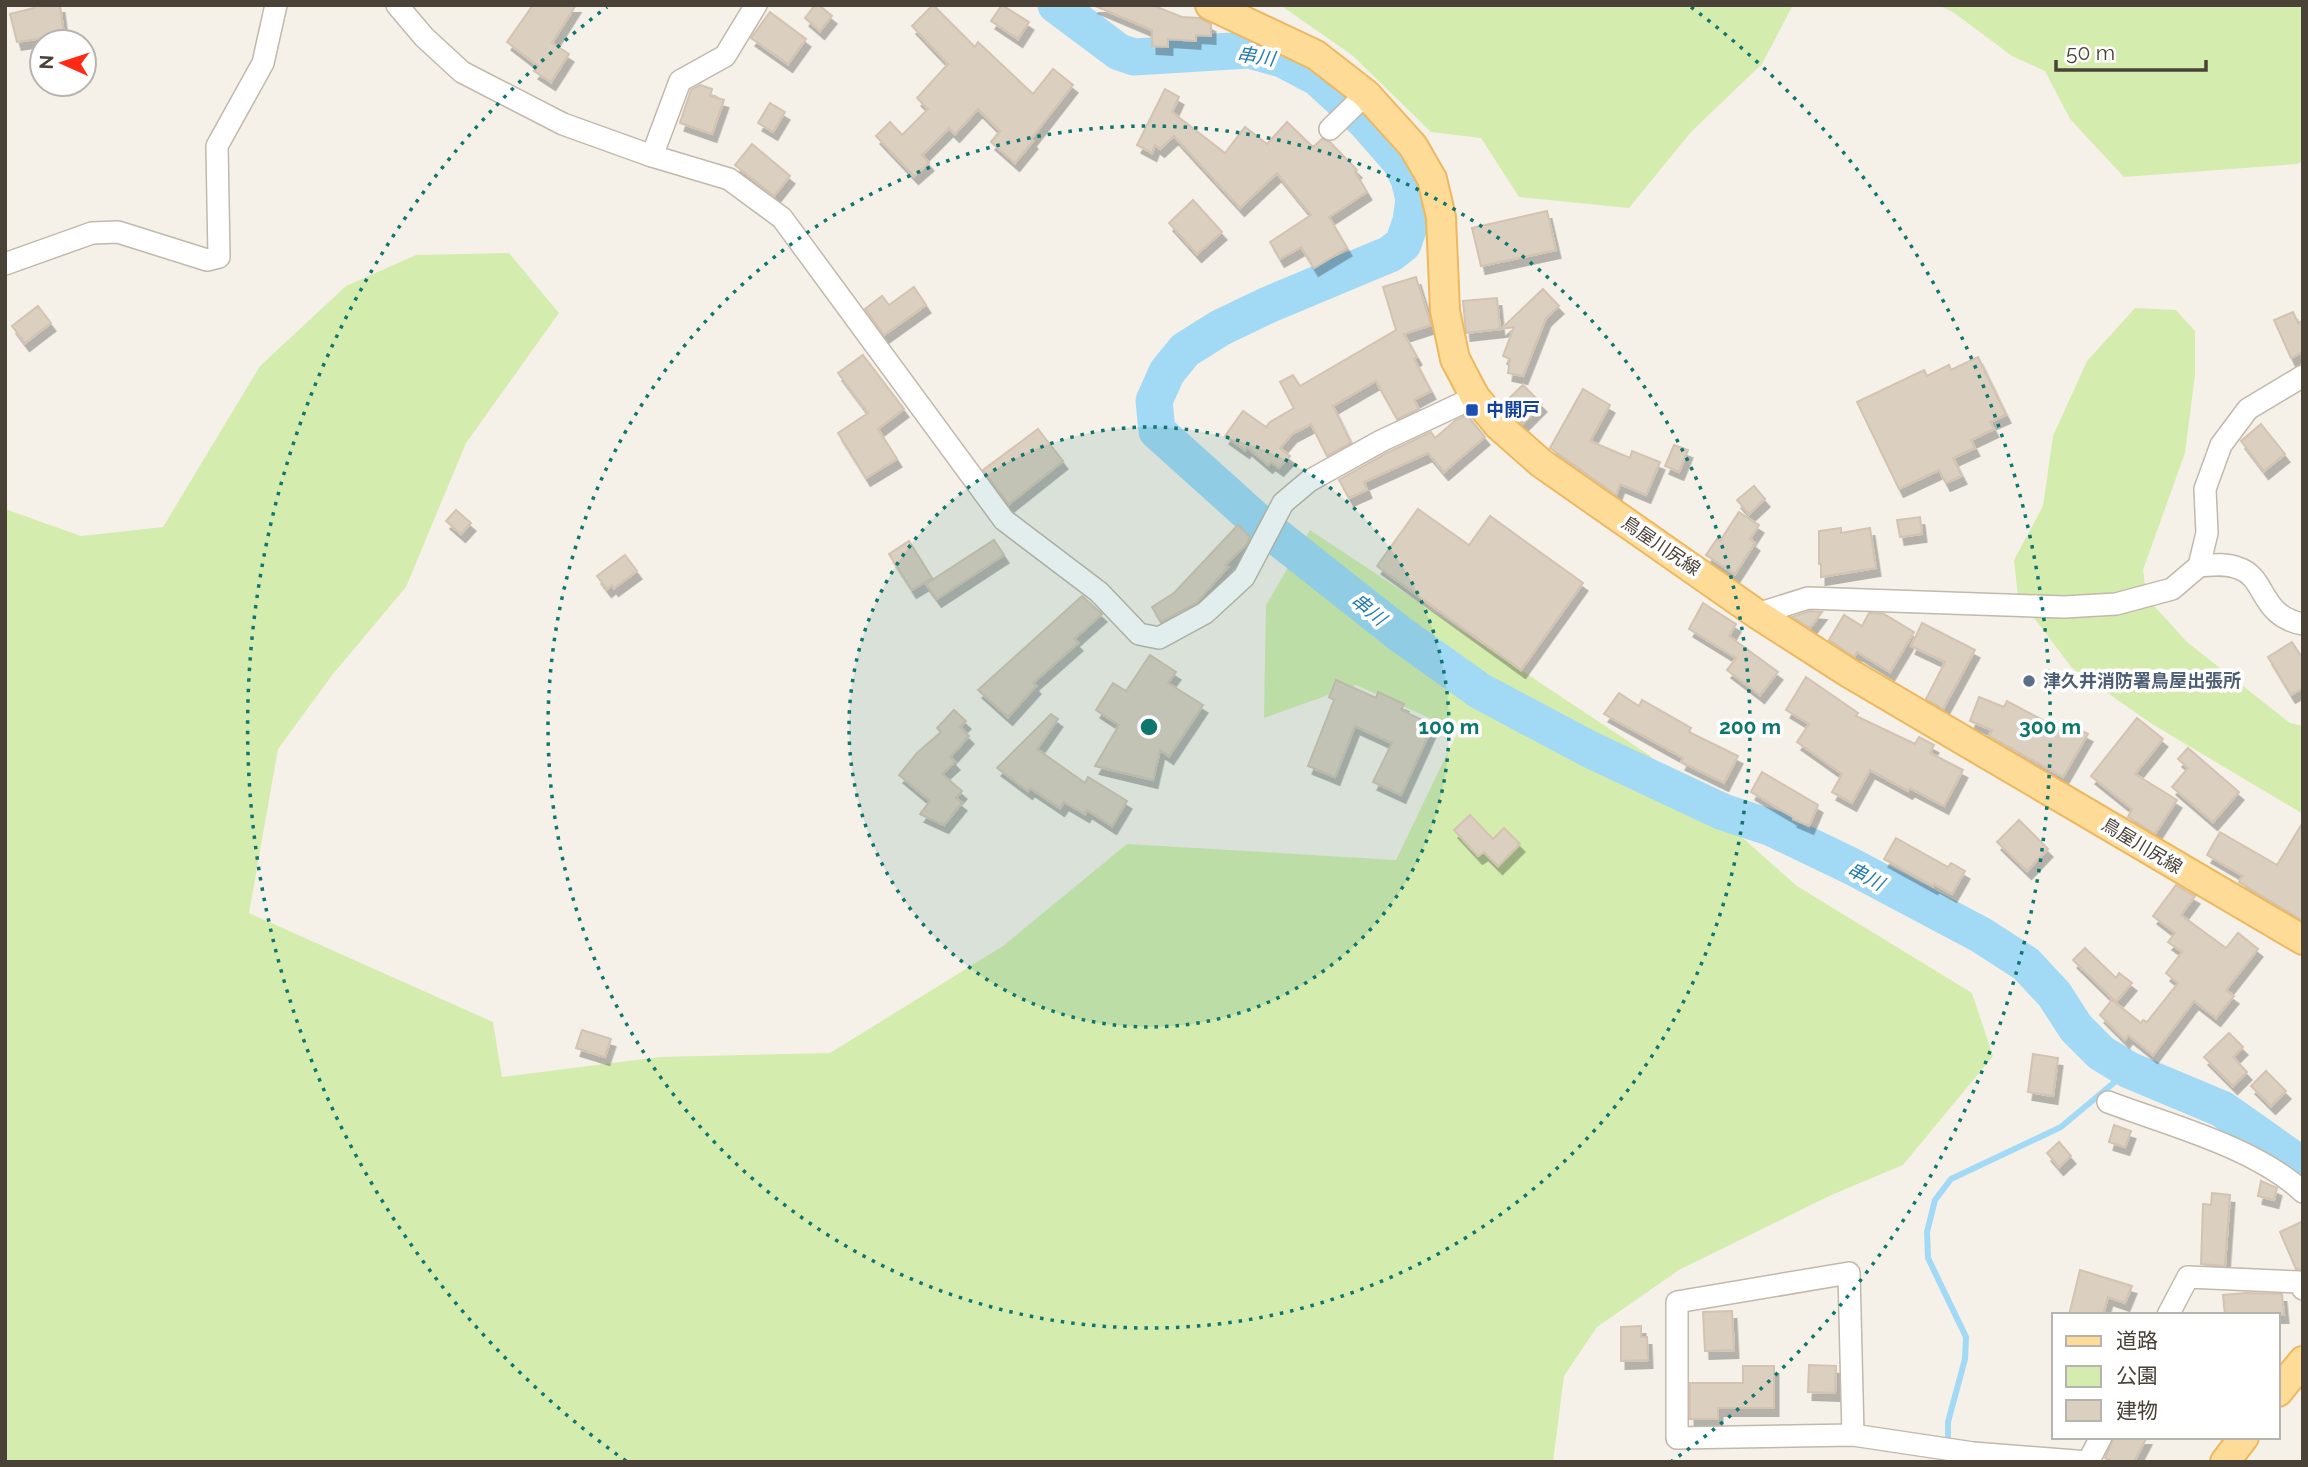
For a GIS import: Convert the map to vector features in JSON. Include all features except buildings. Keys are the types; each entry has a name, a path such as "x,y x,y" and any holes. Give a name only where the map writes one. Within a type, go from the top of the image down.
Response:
{"main road":[{"name":"鳥屋川尻線","path":"1210,5 1316,55 1413,146 1432,179 1441,217 1445,311 1455,359 1475,397 1499,426 1541,463 1757,614 1849,673 2303,940"},
{"path":"2280,1390 2303,1361"},
{"path":"2225,1462 2242,1439"}],"street":[{"path":"5,264 92,233 118,232 207,260 219,257 217,146 264,63 276,5"},
{"path":"397,5 424,37 462,72 563,124 652,156 729,179 782,218 1004,520 1099,592 1139,634 1159,638 1205,613 1244,577 1283,503 1309,481 1381,441 1475,397"},
{"path":"652,156 680,81 725,56 756,5"},
{"path":"1330,129 1362,99"},
{"path":"1757,614 1808,598 2064,607 2116,604 2172,589 2199,566 2207,533 2204,489 2221,444 2249,409 2303,376"},
{"path":"2199,566 2223,565 2241,568 2255,579 2266,602 2278,615 2303,624"},
{"path":"2108,1102 2225,1145 2273,1170 2303,1192"},
{"path":"1853,1436 1849,1273 1677,1302 1677,1438 1853,1436 1973,1453 2088,1462 2100,1439"},
{"path":"2169,1313 2188,1277 2299,1282 2303,1289"}],"green space":[{"path":"1280,5 1793,5 1762,64 1691,132 1629,208 1519,197 1481,138 1431,132 1352,55"},
{"path":"1938,5 2303,5 2303,161 2297,164 2124,177 2070,119 2045,71 2012,56 1953,12"},
{"path":"509,253 559,313 466,443 406,587 333,674 278,749 249,913 493,1022 502,1077 659,1057 830,1053 1003,946 1127,844 1396,860 1458,731 1356,685 1264,718 1266,605 1310,530 1649,755 1797,886 1972,993 1993,1056 1903,1165 1829,1196 1679,1270 1597,1327 1564,1376 1553,1462 5,1462 5,509 81,536 163,527 260,366 346,286 416,255"},
{"path":"2135,308 2176,310 2195,331 2195,375 2185,453 2143,570 2147,598 2187,642 2290,723 2303,726 2303,814 2152,724 2072,668 2018,597 2014,560 2043,506 2053,436 2087,361"}],"waterway":[{"name":"串川","path":"1056,5 1119,52 1134,57 1249,50 1282,59 1318,78 1364,120 1400,161 1409,179 1414,199 1411,221 1403,244 1390,254 1268,305 1220,328 1185,350 1167,372 1154,401 1157,431 1257,521 1400,634 1480,691 1591,750 1723,812 1772,828 1851,866 1981,935 2026,964 2054,994 2076,1028 2101,1053 2129,1070 2222,1109 2303,1166"},
{"path":"1948,1462 1948,1422 1965,1359 1966,1337 1928,1258 1927,1232 1935,1200 1951,1179 2061,1127 2129,1070"}],"place":[{"name":"中開戸","path":"1472,410"},
{"name":"津久井消防署鳥屋出張所","path":"2029,681"}]}
